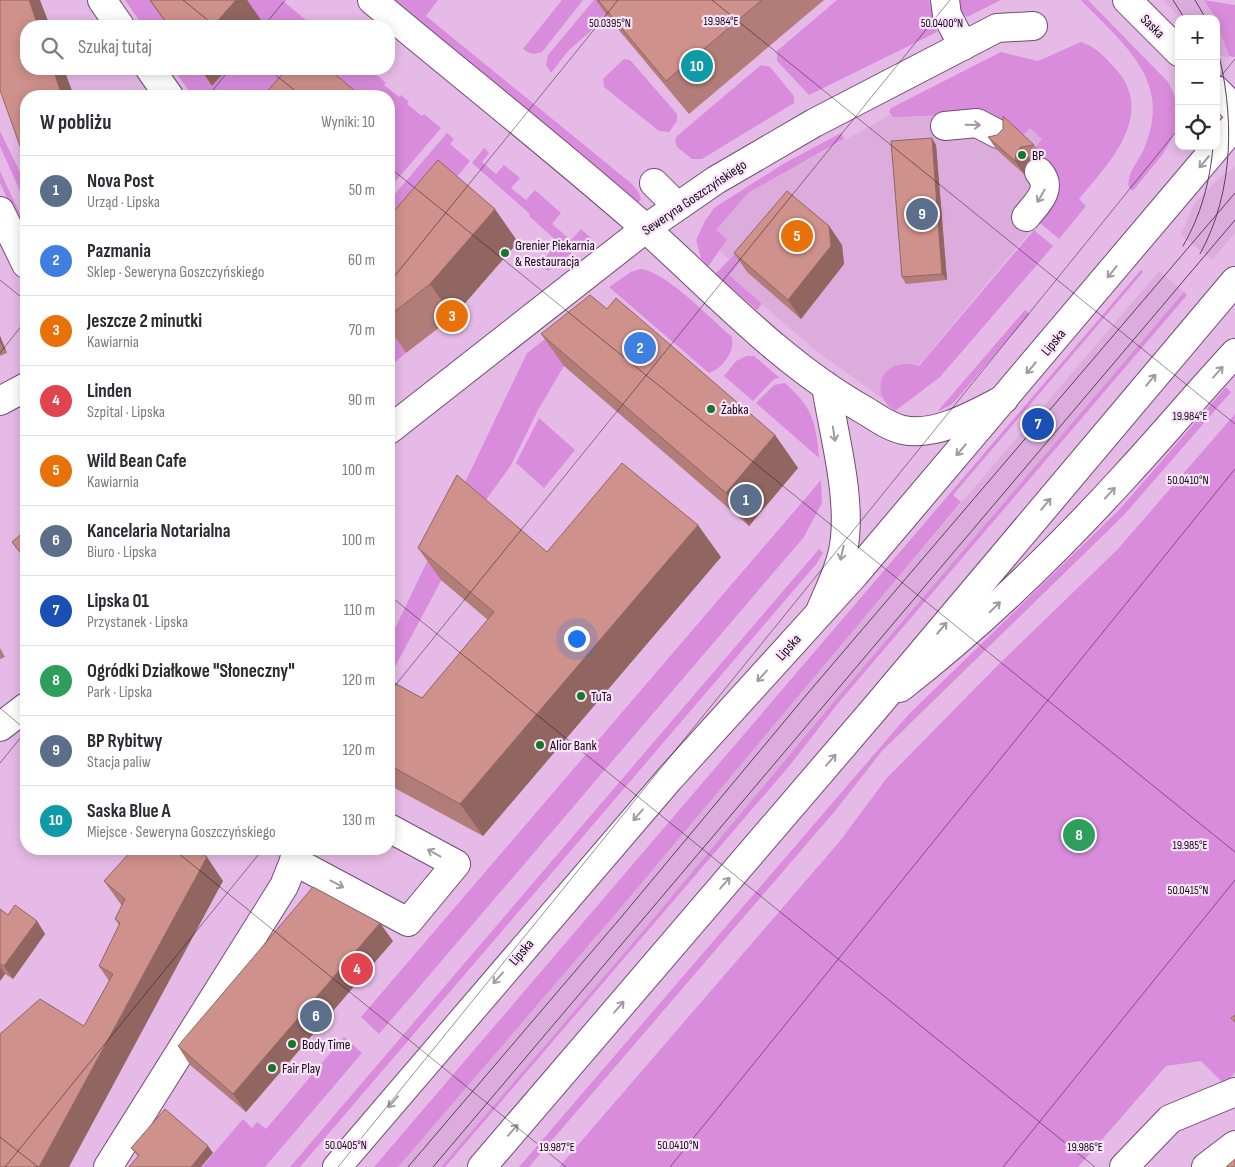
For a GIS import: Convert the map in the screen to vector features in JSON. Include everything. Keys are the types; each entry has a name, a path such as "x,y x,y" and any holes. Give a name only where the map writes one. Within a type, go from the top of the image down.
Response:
{"main road":[{"path":"102,0 116,20"},
{"path":"372,0 646,229 750,326 826,386 890,425 904,430 944,426 1004,399"},
{"path":"945,0 947,15 962,46"},
{"name":"Saska","path":"1127,0 1175,48"},
{"name":"Seweryna Goszczyńskiego","path":"395,420 677,206 776,144 997,28 1033,26"},
{"path":"154,75 165,90"},
{"path":"1220,94 1235,109"},
{"path":"945,126 977,124 998,134"},
{"name":"Lipska","path":"337,1167 670,778 855,574 1235,125"},
{"path":"1026,218 1045,193 1045,181 1039,172"},
{"path":"654,182 677,206"},
{"path":"0,211 20,252"},
{"path":"482,1167 877,706 1235,281"},
{"path":"877,706 955,645 1036,568 1126,476 1235,353"},
{"path":"818,614 834,581 846,528 845,504 826,386"},
{"path":"0,401 20,390"},
{"path":"0,727 20,712"},
{"path":"108,1167 284,886 295,855 408,922 456,864 395,831"},
{"path":"1124,1167 1170,1119 1235,1092"},
{"path":"1206,1167 1235,1145"}],"shaded area":[{"path":"125,0 149,0 164,20 139,20"},
{"path":"235,0 282,0 306,20 257,20"},
{"path":"392,0 438,0 426,16 632,184 639,193 641,200 637,203"},
{"path":"562,0 583,0 542,52 534,54 525,51 523,49"},
{"path":"594,0 626,0 568,51 551,73 546,65 548,55"},
{"path":"837,0 929,0 937,32 809,95 777,61 777,51"},
{"path":"954,0 1001,0 967,17 960,13"},
{"path":"1081,0 1088,0 1168,82 1175,99 1175,131 1171,141 1133,191 1129,188 1130,177 1143,151 1152,123 1153,101 1148,82 1139,64"},
{"path":"1163,0 1204,0 1213,15 1177,15"},
{"path":"1204,0 1235,5 1235,57 1229,56 1220,30 1220,15 1213,15"},
{"path":"1220,31 1225,43 1230,60 1220,54"},
{"path":"1081,42 1091,46 1103,55 1126,84 1131,102 1130,119 1124,137 1115,154 1079,199 1086,206 1059,239 1040,223 1056,201 1060,184 1053,169 1034,149 1042,139 1030,128 1021,137 967,114 893,117 889,112 891,108 1001,52 1038,61"},
{"path":"624,59 630,60 677,114 677,121 669,132 659,131 604,87 603,79"},
{"path":"761,65 770,67 794,96 794,103 702,159 692,159 677,147 675,141 677,136"},
{"path":"177,75 204,75 212,86 222,75 377,75 390,90 189,90"},
{"path":"395,94 399,97 401,95 409,102 407,104 422,116 424,114 441,128 395,182"},
{"path":"967,114 1030,128 1042,139 1034,149 1054,167 1059,176 1058,198 918,366 912,364 880,389 884,400 815,350 728,275 730,260 718,250 727,239 716,230 748,193 890,115 899,117"},
{"path":"0,131 20,173 20,191 0,146"},
{"path":"447,133 454,139 450,144 470,161 451,184 395,267 395,194"},
{"path":"841,133 844,139 748,193 716,230 727,239 708,267 701,258 696,240 714,208 783,164"},
{"path":"484,148 489,153 482,162 496,174 504,165 520,178 511,188 526,200 535,190 561,213 552,224 571,240 581,229 591,238 548,271 540,264 558,242 529,216 530,214 472,163"},
{"path":"1235,167 1235,233 1212,260 1181,235 1194,204 1219,178"},
{"path":"0,171 20,214 20,225 0,183"},
{"path":"1034,230 1053,246 940,377 895,411 886,403 881,394 880,385 883,377 897,365 919,366"},
{"path":"739,250 745,256 729,275 762,304 757,310 715,274"},
{"path":"640,269 650,271 662,277 731,336 732,347 730,353 719,368 709,373 609,287 631,272"},
{"path":"1141,270 1143,272 953,495 961,502 618,911 398,1167 374,1167"},
{"path":"1159,271 1184,292 826,711 643,931 441,1167 398,1167 618,911 800,692"},
{"path":"1184,292 1187,295 839,702 790,765 445,1167 441,1167 643,931 826,711"},
{"path":"592,303 613,328 564,366 538,410 511,465 480,508 395,667 395,628 527,353"},
{"path":"1025,310 1030,314 956,400 951,405 937,412"},
{"path":"395,337 406,353 395,362"},
{"path":"747,356 754,356 780,378 774,379 753,401 724,376 736,361"},
{"path":"785,383 801,400 811,416 816,434 819,458 756,403 774,385"},
{"path":"1226,387 1231,392 1124,515 882,751 835,811 529,1167 519,1167 908,715 1119,510"},
{"path":"1235,414 1235,1072 1225,1085 1201,1061 1166,1066 1078,1167 559,1167 840,841 886,779 998,665 1117,550"},
{"path":"539,418 575,450 544,488 516,463"},
{"path":"821,480 822,503 804,537 379,1034 361,1017"},
{"path":"819,549 823,553 817,563 300,1167 290,1167"},
{"path":"344,1037 362,1053 265,1167 202,1167 243,1119 252,1128 257,1122 266,1129"}],"building":[{"path":"0,0 29,0 36,20 20,20 20,75 55,75 60,90 20,90 20,146 0,90"},
{"path":"150,0 236,0 218,20 165,20"},
{"path":"598,0 762,0 666,81"},
{"path":"282,75 336,75 354,90 268,90"},
{"path":"1003,116 1034,145 1021,147 1016,153 1015,161 988,137 997,135 1003,129"},
{"path":"932,138 942,274 902,277 891,141"},
{"path":"438,160 495,209 430,284 395,311 395,210"},
{"path":"787,191 829,226 831,246 788,300 734,253"},
{"path":"590,295 607,309 616,298 775,435 726,493 541,334"},
{"path":"622,463 698,525 460,804 395,768 395,683 422,698 494,612 418,548 457,475 547,552"},
{"path":"20,535 20,552 12,542"},
{"path":"128,855 204,855 207,857 39,1167 0,1167 0,1034 40,999 84,1026 113,974 99,966 120,923 115,919 125,899 104,881"},
{"path":"313,887 380,923 233,1094 178,1046"},
{"path":"15,905 37,921 4,966 0,964 0,909 8,915"},
{"path":"165,1109 208,1146 191,1167 129,1167 139,1155 131,1148"},
{"path":"1235,1159 1235,1167 1226,1167"}],"tram line":[{"path":"1173,0 1182,15"},
{"path":"1195,0 1204,15"},
{"path":"1200,254 1212,230 1220,204 1228,151 1229,124 1220,60"},
{"path":"1183,246 1204,198 1213,150"},
{"path":"408,1167 623,915 808,693 1235,193"},
{"path":"433,1167 1235,220"}],"place":[{"name":"Saska Blue A","path":"697,66"},
{"name":"BP","path":"1022,155"},
{"name":"BP Rybitwy","path":"922,214"},
{"name":"Wild Bean Cafe","path":"797,236"},
{"name":"Grenier Piekarnia & Restauracja","path":"505,253"},
{"name":"Jeszcze 2 minutki","path":"452,316"},
{"name":"Pazmania","path":"640,348"},
{"name":"Żabka","path":"711,409"},
{"name":"Lipska 01","path":"1038,424"},
{"name":"Nova Post","path":"746,500"},
{"name":"TuTa","path":"581,696"},
{"name":"Alior Bank","path":"540,745"},
{"name":"Ogródki Działkowe \"Słoneczny\"","path":"1079,835"},
{"name":"Linden","path":"357,969"},
{"name":"Kancelaria Notarialna","path":"316,1016"},
{"name":"Body Time","path":"292,1044"},
{"name":"Fair Play","path":"272,1068"}]}
